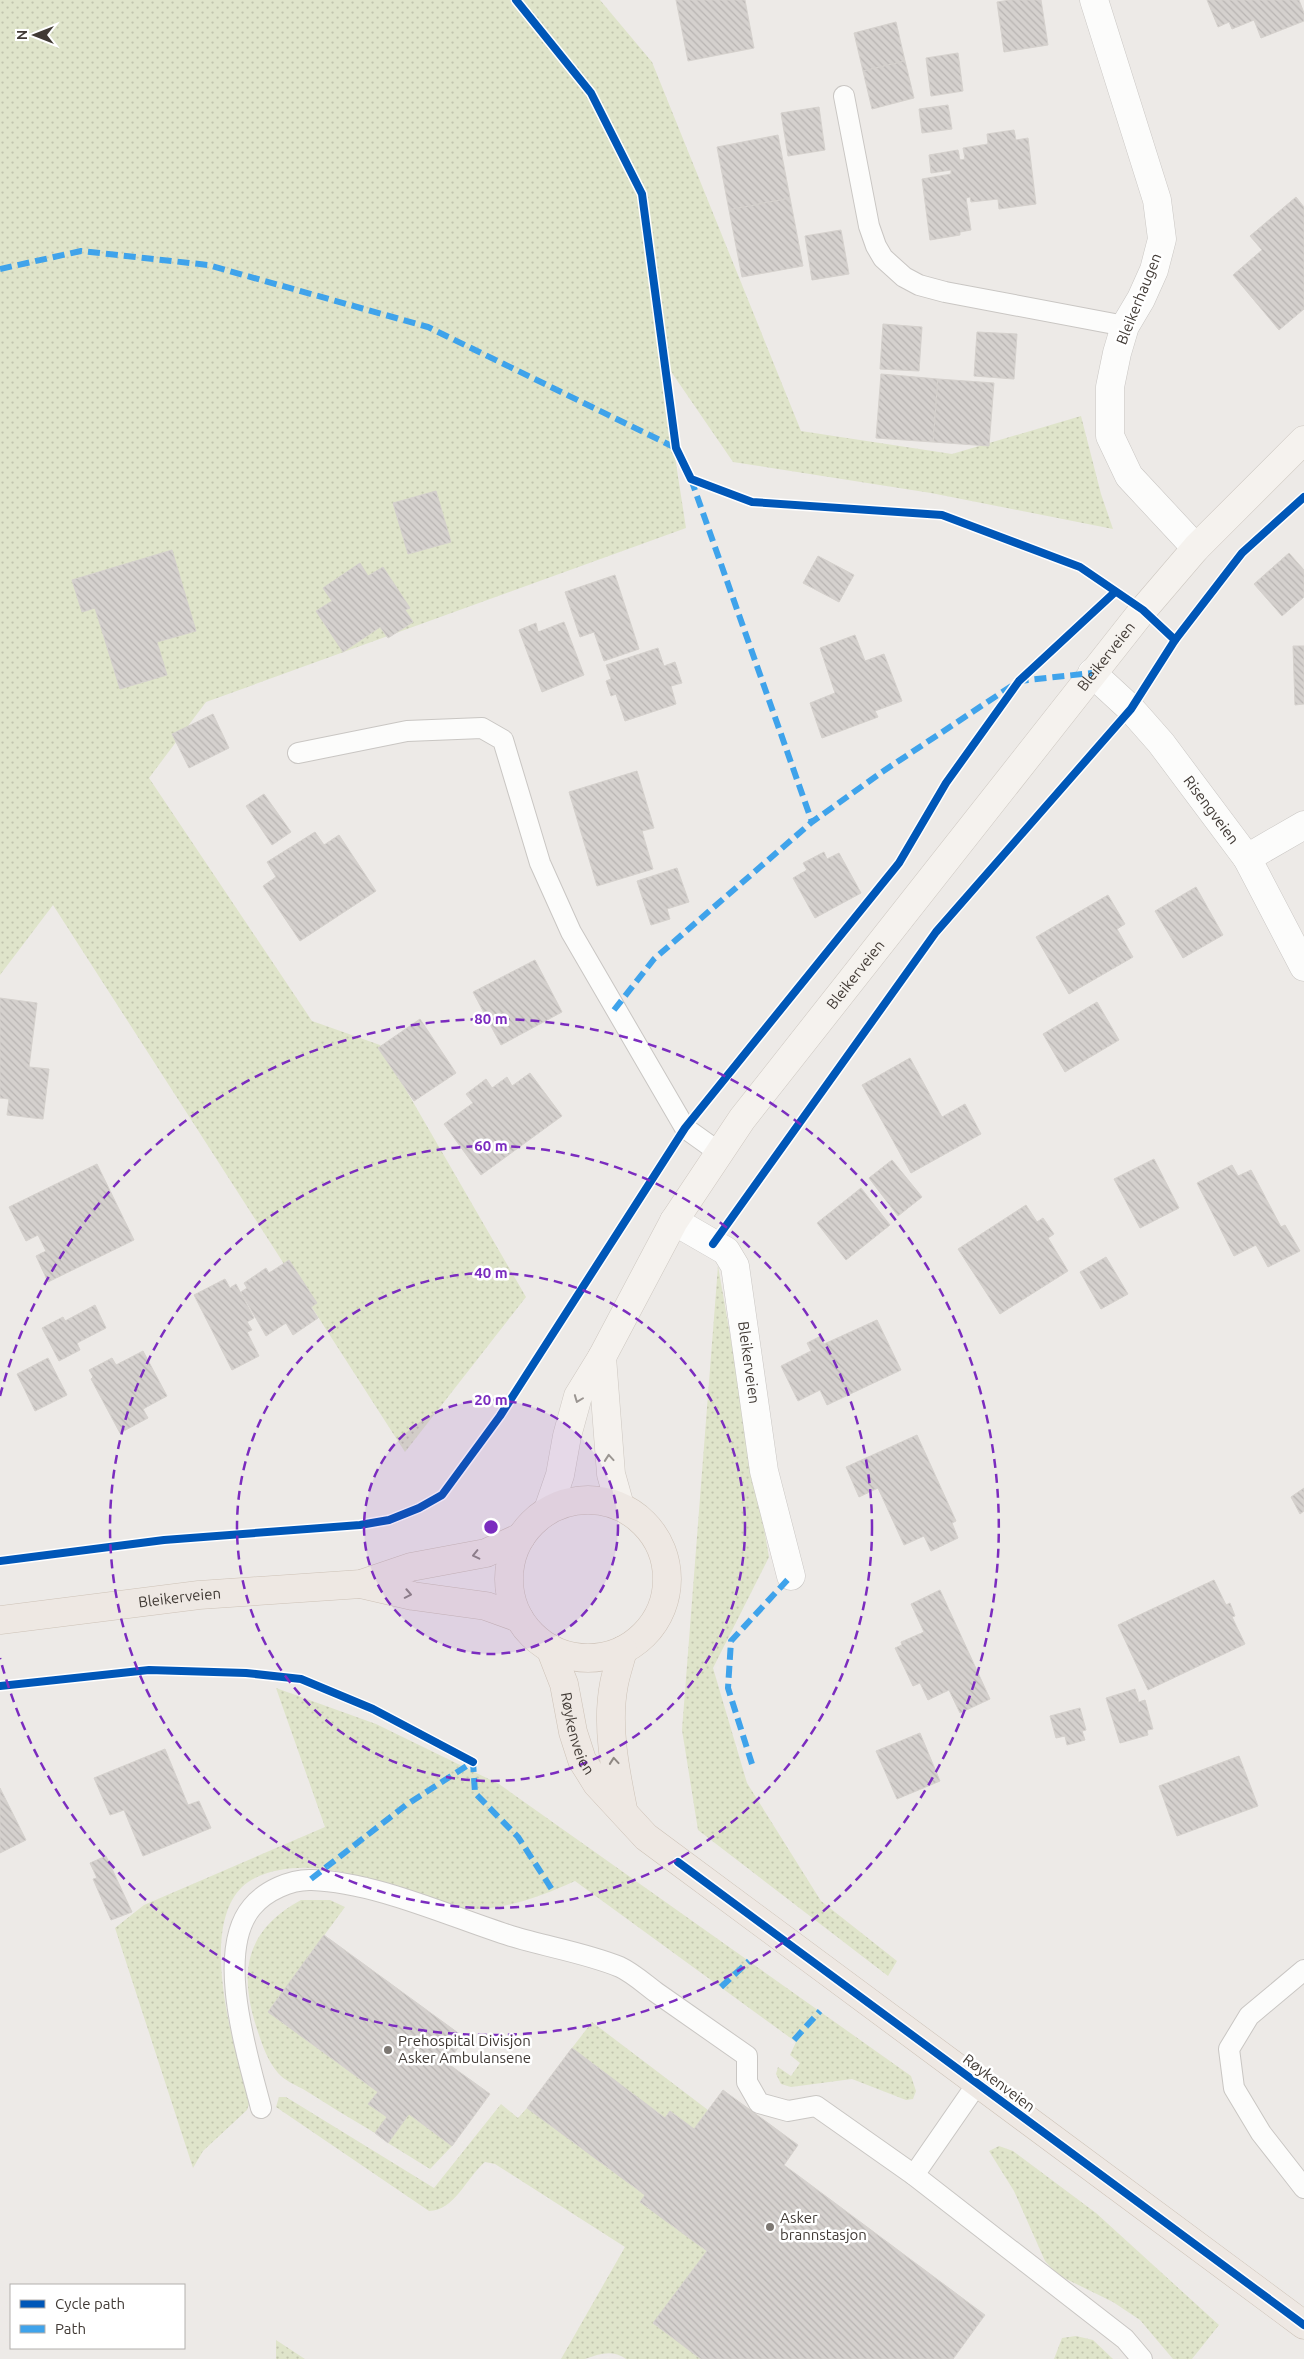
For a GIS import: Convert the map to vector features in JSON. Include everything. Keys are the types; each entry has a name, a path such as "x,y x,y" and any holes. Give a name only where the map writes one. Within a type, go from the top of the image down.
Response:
{"main road":[{"name":"Bleikerveien","path":"674,1221 742,1119 1092,673 1196,548 1304,440"},
{"path":"548,1510 560,1475 567,1436 578,1396 602,1357 674,1221"},
{"path":"602,1357 611,1474 620,1506"},
{"path":"596,1499 620,1506 639,1518 654,1534 664,1555 667,1577 665,1600 656,1620 642,1638 623,1650 599,1658 573,1657 550,1648 533,1635 519,1618 512,1599 509,1578 512,1556 521,1537 533,1522 548,1510 571,1501 596,1499"},
{"name":"Bleikerveien","path":"0,1620 199,1595 361,1584 411,1567 486,1553 521,1537"},
{"name":"Bleikerveien","path":"361,1584 413,1596 486,1606 519,1618"},
{"name":"Røykenveien","path":"550,1648 564,1684 573,1732 582,1760 597,1784 623,1809 646,1837 1304,2325"},
{"name":"Røykenveien","path":"623,1650 614,1686 612,1729 614,1767 623,1809"}],"street":[{"name":"Bleikerhaugen","path":"1094,0 1157,200 1162,239 1154,270 1141,300 1126,326 1110,387 1110,436 1129,476 1196,548"},
{"name":"Risengveien","path":"1092,673 1131,709 1161,743 1246,858 1304,967"},
{"path":"1246,858 1304,825"},
{"name":"Bleikerveien","path":"674,1221 726,1251 734,1266 764,1471 791,1576"}],"lane":[{"path":"844,96 869,226 883,258 904,277 919,285 945,292 1126,326"},
{"path":"298,753 407,731 482,728 503,740 540,864 571,932 614,1010 685,1128 720,1153"},
{"path":"261,2108 240,2020 235,1979 235,1956 242,1927 251,1908 264,1895 288,1884 311,1880 370,1889 511,1935 621,1968 747,2056 747,2082 759,2103 788,2111 816,2106 914,2175 1125,2339 1142,2359"},
{"path":"1304,1970 1249,2016 1229,2049 1234,2088 1261,2133 1304,2188"},
{"path":"914,2175 978,2084"}],"green space":[{"path":"0,0 600,0 652,62 801,431 952,454 1081,416 1101,494 1113,529 931,493 733,462 659,354 686,528 206,702 149,778 312,1021 380,1045 526,1297 405,1452 53,905 0,975"},
{"path":"718,1266 769,1557 713,1668 747,1783 821,1901 897,1961 888,1976 698,1830 682,1730"},
{"path":"276,1688 376,1724 499,1784 911,2076 916,2091 913,2099 906,2100 852,2079 791,2087 781,2084 776,2074 778,2067 791,2076 800,2063 790,2055 796,2042 575,1881 527,1900 511,1904 478,1909 461,1909 444,1907 351,1874 324,1869 293,1868 274,1871 257,1877 242,1887 229,1906 222,1931 221,1960 224,1991 236,2052 250,2101 247,2110 203,2151 193,2168 115,1928 144,1905 325,1827"},
{"path":"301,1900 330,1900 345,1907 268,2012 378,2092 369,2104 387,2117 375,2133 280,2076 268,2057 257,2029 248,1989 248,1971 251,1954 258,1939 268,1925"},
{"path":"592,2022 708,2110 694,2129 670,2111 665,2118 572,2048"},
{"path":"279,2097 286,2097 434,2188 501,2104 518,2118 527,2108 645,2195 641,2202 707,2251 701,2359 626,2359 611,2353 585,2359 561,2359 625,2247 495,2164 485,2162 453,2199 438,2210 429,2211 276,2107"},
{"path":"409,2114 452,2146 430,2169 388,2143"},
{"path":"999,2146 1013,2151 1096,2213 1219,2325 1192,2359 1173,2359 1140,2320 1113,2302 1058,2275 1045,2261 1014,2191 989,2151"},
{"path":"1076,2336 1093,2340 1113,2359 1054,2359 1062,2338"},
{"path":"276,2340 305,2359 276,2359"}],"building":[{"path":"676,0 745,0 754,48 688,61"},
{"path":"1041,0 1048,45 1004,52 997,2"},
{"path":"1207,0 1299,0 1304,13 1304,21 1261,38 1254,20 1232,29 1229,22 1218,27"},
{"path":"896,22 905,61 863,71 854,33"},
{"path":"958,53 963,91 931,96 926,58"},
{"path":"905,61 914,98 872,109 863,71"},
{"path":"948,105 952,129 922,133 919,109"},
{"path":"819,107 825,150 788,156 781,113"},
{"path":"1014,130 1016,140 1028,138 1036,204 999,209 998,199 971,202 970,197 966,198 971,230 960,232 960,235 930,240 922,179 951,174 951,170 931,173 929,155 958,150 960,160 965,159 963,148 988,144 987,134"},
{"path":"778,135 790,198 729,210 717,147"},
{"path":"1296,197 1304,207 1304,309 1279,330 1233,275 1262,250 1250,236"},
{"path":"790,198 803,266 742,277 729,210"},
{"path":"841,230 849,274 812,280 805,236"},
{"path":"883,324 922,327 919,371 880,369"},
{"path":"977,332 1017,334 1014,379 974,376"},
{"path":"881,374 938,379 933,442 876,438"},
{"path":"938,379 994,383 989,446 933,442"},
{"path":"436,491 451,542 408,554 393,503"},
{"path":"172,550 196,631 157,642 167,675 120,689 95,608 82,612 72,580"},
{"path":"1289,553 1304,570 1304,597 1282,616 1254,584"},
{"path":"818,556 854,575 839,602 803,583"},
{"path":"360,563 368,576 383,567 410,608 405,610 413,622 388,638 380,627 343,652 316,611 332,601 323,588"},
{"path":"615,575 639,649 604,661 594,632 580,637 565,592"},
{"path":"564,622 584,675 542,692 519,630 536,623 538,632"},
{"path":"855,635 865,661 884,654 902,701 875,711 878,717 822,738 810,703 835,693 820,648"},
{"path":"1293,646 1304,646 1304,704 1295,705"},
{"path":"658,648 664,666 675,662 682,683 671,686 676,704 625,721 616,694 611,696 606,681 611,679 606,665"},
{"path":"213,714 229,748 189,768 172,734"},
{"path":"637,771 654,828 642,831 653,869 597,886 569,792"},
{"path":"264,794 291,832 272,845 246,806"},
{"path":"315,832 324,845 339,835 376,891 300,941 263,886 276,877 267,862"},
{"path":"824,852 827,859 839,853 861,893 815,918 793,878 807,870 803,863"},
{"path":"677,868 689,902 667,909 670,919 651,925 637,881"},
{"path":"1196,887 1223,935 1183,958 1155,911"},
{"path":"1108,895 1125,924 1117,929 1133,957 1069,994 1036,937"},
{"path":"535,960 562,1012 501,1045 473,992"},
{"path":"0,998 37,1003 29,1067 49,1069 43,1119 7,1115 9,1099 0,1098"},
{"path":"1097,1002 1119,1040 1065,1072 1043,1034"},
{"path":"420,1019 456,1073 414,1101 378,1048"},
{"path":"910,1058 942,1117 965,1104 981,1134 911,1173 862,1085"},
{"path":"530,1073 562,1116 481,1175 444,1124 473,1103 466,1094 486,1079 492,1088 507,1077 512,1086"},
{"path":"1154,1159 1179,1208 1140,1228 1114,1179"},
{"path":"892,1160 922,1197 898,1216 869,1178"},
{"path":"97,1164 134,1240 48,1282 36,1256 46,1251 38,1235 26,1241 9,1207"},
{"path":"1232,1165 1238,1176 1251,1170 1281,1227 1285,1225 1300,1251 1268,1267 1256,1245 1234,1256 1197,1183"},
{"path":"861,1188 890,1225 846,1260 817,1223"},
{"path":"1026,1205 1037,1222 1043,1218 1054,1234 1048,1238 1068,1271 1000,1314 958,1249"},
{"path":"1106,1257 1128,1294 1101,1309 1080,1272"},
{"path":"289,1260 317,1303 311,1307 318,1318 293,1335 286,1323 266,1336 241,1292 247,1288 244,1283 266,1268 269,1273"},
{"path":"225,1279 230,1288 236,1284 254,1318 247,1322 252,1330 247,1332 259,1356 232,1370 194,1295"},
{"path":"95,1305 106,1328 77,1343 80,1350 59,1361 42,1328 63,1317 65,1321"},
{"path":"877,1320 901,1370 827,1405 820,1390 798,1401 781,1366 811,1351 807,1343 821,1336 824,1344"},
{"path":"143,1351 167,1396 143,1409 148,1418 120,1433 91,1379 93,1377 89,1370 112,1358 116,1365"},
{"path":"48,1358 67,1395 35,1411 17,1374"},
{"path":"917,1435 956,1521 952,1523 958,1538 931,1551 924,1536 904,1545 878,1488 859,1497 846,1467"},
{"path":"1304,1488 1304,1511 1300,1514 1291,1497"},
{"path":"1214,1580 1226,1605 1230,1603 1235,1616 1232,1617 1245,1644 1148,1690 1118,1625"},
{"path":"940,1590 990,1699 960,1713 949,1690 928,1700 920,1683 913,1686 895,1648 902,1645 901,1642 924,1632 911,1604"},
{"path":"1135,1689 1139,1702 1145,1700 1153,1729 1147,1730 1148,1735 1120,1743 1106,1698"},
{"path":"1080,1708 1086,1730 1082,1731 1085,1740 1067,1745 1065,1736 1056,1738 1050,1716"},
{"path":"920,1733 940,1781 897,1799 876,1751"},
{"path":"165,1749 188,1805 199,1801 211,1828 143,1856 124,1810 110,1815 94,1778"},
{"path":"1239,1756 1258,1806 1177,1836 1159,1786"},
{"path":"0,1788 26,1840 0,1853"},
{"path":"106,1856 132,1912 111,1920 93,1879 97,1878 90,1863"},
{"name":"Prehospital Divisjon Asker Ambulansene","path":"324,1935 465,2038 447,2063 490,2094 452,2146 409,2114 388,2143 375,2133 387,2117 368,2104 378,2092 268,2012"},
{"name":"Asker brannstasjon","path":"572,2048 665,2118 670,2111 694,2129 723,2090 798,2145 784,2165 985,2315 953,2359 701,2359 653,2323 707,2251 640,2202 645,2195 527,2108"}],"marked path":[{"path":"0,269 81,251 208,265 428,327 676,448"},
{"path":"691,479 812,822"},
{"path":"614,1010 654,959 812,822 882,772 1019,681 1092,673"},
{"path":"752,1764 728,1688 731,1641 791,1576"},
{"path":"311,1879 406,1805 473,1762 475,1793 518,1837 553,1891"},
{"path":"721,1987 749,1961"},
{"path":"794,2040 820,2011"}],"cycle path":[{"path":"516,0 591,93 642,194 676,448 691,479 752,502 942,515 1080,567 1143,610 1175,640"},
{"path":"713,1244 936,932 1131,709 1175,640 1242,553 1304,497"},
{"path":"0,1561 164,1540 360,1525 389,1520 419,1508 442,1495 500,1416 685,1128 899,863 946,783 1019,681 1115,592"},
{"path":"0,1686 149,1670 246,1673 301,1679 373,1709 473,1762"},
{"path":"678,1862 1304,2325"}],"place":[{"name":"Prehospital Divisjon Asker Ambulansene","path":"388,2050"},
{"name":"Asker brannstasjon","path":"770,2227"}]}
